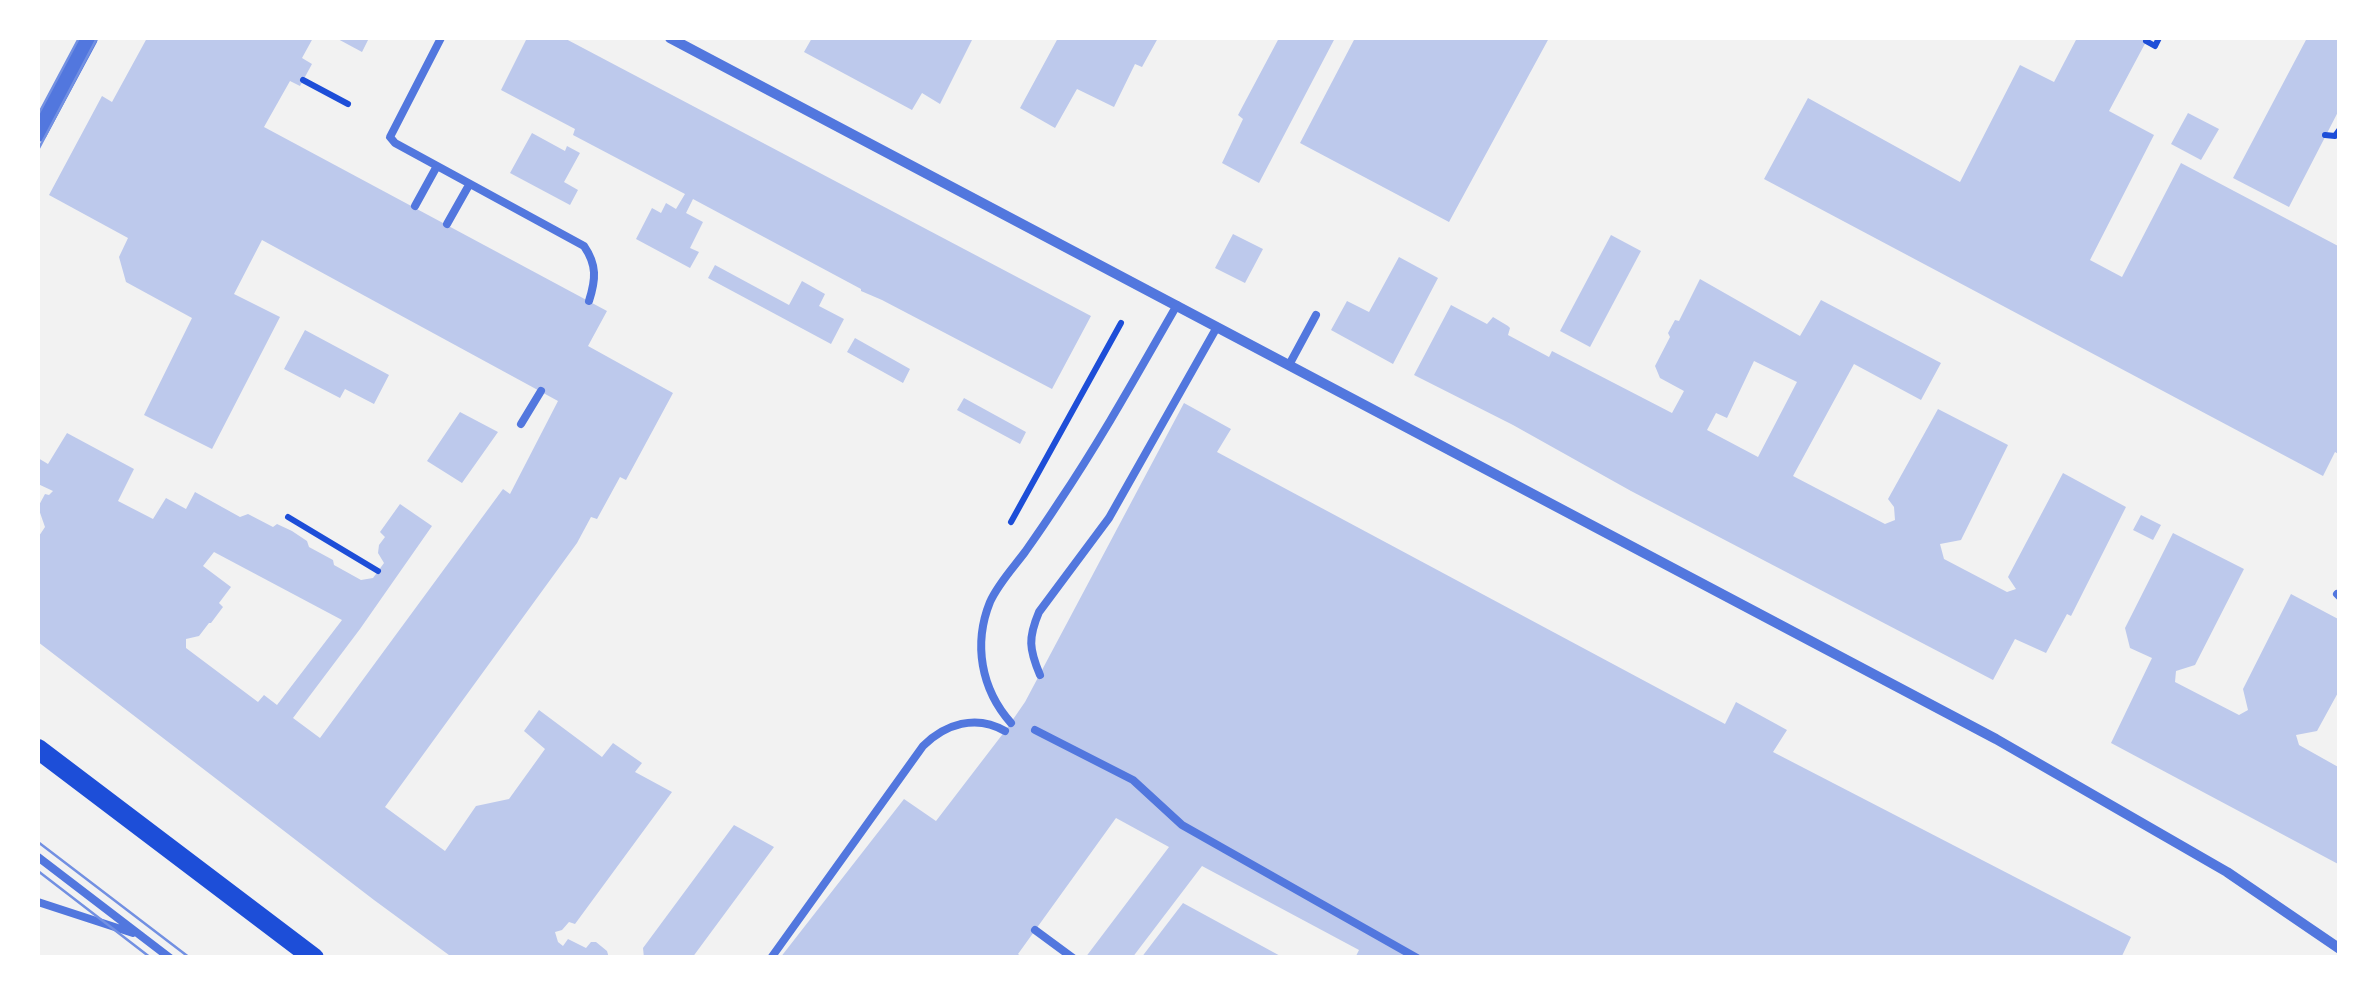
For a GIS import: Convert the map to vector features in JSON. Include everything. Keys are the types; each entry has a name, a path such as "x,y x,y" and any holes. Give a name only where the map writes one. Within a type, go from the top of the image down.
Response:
{"main road":[{"path":"38,749 314,958"}],"street":[{"path":"38,134 89,38"},
{"path":"670,38 2023,753 2227,872 2340,948"}],"lane":[{"path":"440,38 390,137 394,144 584,246 595,268 589,300"},
{"path":"415,206 437,166"},
{"path":"447,224 469,184"},
{"path":"770,958 922,746 935,734 967,723 1008,727 991,698 983,672 980,650 990,603 1086,462 1177,305"},
{"path":"1290,365 1316,314"},
{"path":"1040,675 1030,648 1032,628 1040,612 1109,518 1217,327"},
{"path":"521,424 540,391"},
{"path":"1035,730 1133,780 1182,825 1417,958"},
{"path":"38,857 170,958"},
{"path":"38,902 142,936"},
{"path":"1035,930 1073,958"}],"path":[{"path":"2146,41 2155,46 2159,38"},
{"path":"303,80 348,104"},
{"path":"2325,135 2336,136 2340,129"},
{"path":"1011,522 1120,323"},
{"path":"291,524 378,571"}],"building":[{"path":"147,38 313,38 302,58 312,64 300,86 290,81 264,127 607,311 588,346 673,393 626,480 620,477 597,519 591,517 577,543 385,807 445,851 476,806 509,799 545,749 524,731 539,710 602,757 613,743 642,763 635,772 672,792 575,924 569,922 555,932 563,946 568,939 586,948 596,942 609,958 453,958 38,642 38,535 45,527 38,507 45,494 53,491 38,484 38,458 48,464 67,433 134,469 118,501 153,519 166,498 186,509 195,492 240,517 248,514 273,527 277,524 292,531 309,547 333,560 334,565 361,580 373,578 384,563 378,553 385,537 380,532 400,504 432,526 293,718 320,738 503,489 510,494 558,401 262,240 234,294 280,317 212,449 144,415 192,318 126,282 119,257 128,238 49,195 102,96 112,102","holes":["214,552 342,620 277,705 264,695 258,702 186,648 186,639 199,636 223,607 219,603 231,587 203,566"]},
{"path":"336,38 369,38 362,52"},
{"path":"527,38 564,38 1091,316 1052,389 693,199 686,213 703,222 690,248 699,252 690,268 636,239 652,208 661,213 666,203 676,209 685,194 573,135 575,129 501,90"},
{"path":"812,38 973,38 940,104 922,93 912,110 804,52"},
{"path":"1058,38 1158,38 1142,67 1135,64 1114,107 1077,89 1055,128 1020,108"},
{"path":"1279,38 1335,38 1259,183 1222,163 1243,119 1238,115"},
{"path":"1355,38 1549,38 1449,222 1300,143"},
{"path":"2077,38 2148,38 2109,111 2154,135 2090,260 2122,277 2181,163 2340,247 2340,455 2335,452 2323,476 1764,179 1808,98 1960,182 2020,65 2054,82"},
{"path":"2307,38 2340,38 2340,108 2289,207 2233,178"},
{"path":"2188,113 2219,129 2201,160 2171,144"},
{"path":"532,133 565,151 567,146 580,153 564,182 578,190 570,205 510,173"},
{"path":"1233,234 1263,249 1245,283 1215,268"},
{"path":"1611,235 1641,251 1590,347 1560,331"},
{"path":"1399,257 1438,278 1393,364 1331,330 1347,301 1369,312"},
{"path":"715,265 789,305 802,281 825,294 819,306 844,319 831,344 708,278"},
{"path":"1700,279 1800,336 1821,300 1941,363 1921,400 1854,364 1793,476 1885,524 1895,520 1894,507 1888,499 1938,409 2008,445 1961,540 1940,544 1944,559 2007,592 2016,589 2008,577 2063,473 2126,507 2071,616 2067,614 2046,653 2015,639 1993,680 1414,375 1451,305 1487,324 1493,317 1510,328 1508,335 1549,357 1552,351 1672,413 1684,391 1660,378 1655,366 1670,337 1668,333 1675,320 1679,321","holes":["1754,361 1797,382 1758,457 1707,430 1716,413 1727,418"]},
{"path":"305,330 389,375 374,404 345,389 340,398 284,369"},
{"path":"855,338 910,369 903,383 847,352"},
{"path":"964,398 1026,432 1020,444 957,410"},
{"path":"1184,403 1231,429 1217,452 1725,724 1736,702 1787,730 1773,752 2131,937 2121,958 1355,958 1359,950 1202,866 1132,958 1085,958 1169,847 1116,818 1018,954 1023,958 780,958 904,799 936,821 1005,731 1025,702"},
{"path":"460,412 498,432 462,483 427,461"},
{"path":"2141,515 2161,525 2153,540 2133,530"},
{"path":"2173,533 2244,569 2195,665 2176,671 2175,682 2239,715 2248,710 2243,689 2291,594 2340,620 2340,689 2317,731 2296,735 2299,745 2340,768 2340,865 2111,743 2152,658 2130,648 2125,628"},
{"path":"734,825 774,847 692,958 644,958 643,948"},
{"path":"1183,903 1284,958 1141,958"}],"tram line":[{"path":"38,115 79,38"},
{"path":"38,150 97,38"},
{"path":"38,842 190,958"},
{"path":"38,871 151,958"}]}
